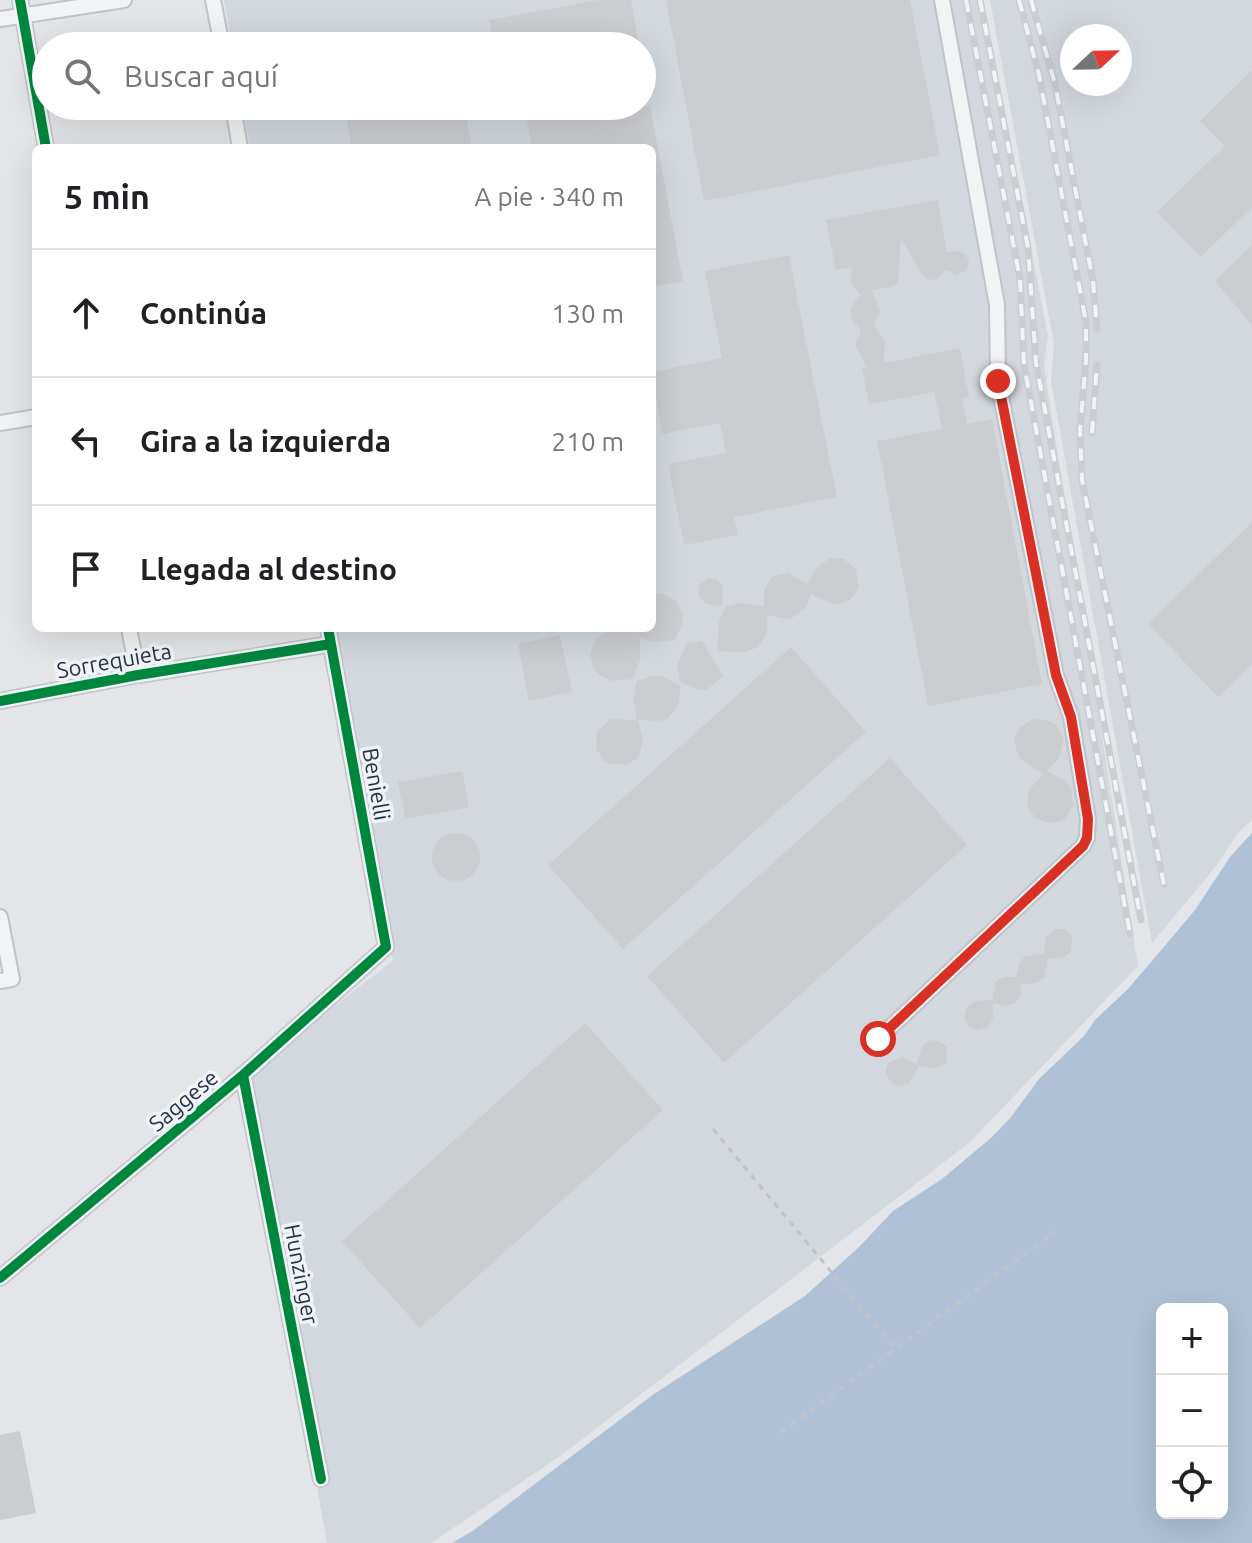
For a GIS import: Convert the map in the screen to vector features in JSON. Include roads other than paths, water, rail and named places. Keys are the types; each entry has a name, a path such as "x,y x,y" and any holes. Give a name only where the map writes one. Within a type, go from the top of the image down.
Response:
{"street":[{"path":"0,19 21,8 124,0"},
{"path":"213,0 219,32"},
{"path":"878,1039 1079,852 1087,838 1088,828 1071,717 1056,675 998,381 997,305 942,0"},
{"path":"21,8 32,70"},
{"path":"41,120 45,144"},
{"path":"235,120 239,144"},
{"path":"0,423 32,418"},
{"path":"130,632 138,675"},
{"name":"Benielli","path":"329,632 386,947"},
{"name":"Sorrequieta","path":"0,701 331,644"},
{"path":"0,917 6,980"},
{"name":"Saggese","path":"0,1278 243,1075 386,947"},
{"name":"Hunzinger","path":"243,1075 321,1479"}],"water":[{"path":"1252,833 1252,1543 452,1543 474,1530 654,1394 805,1296 893,1211 942,1179 991,1138 1039,1079 1128,989 1195,910 1230,857"}],"railway":[{"path":"966,0 1020,279"},
{"path":"980,0 1028,248 1036,363 1141,920"},
{"path":"1019,0 1039,75 1086,322 1080,430 1082,480 1164,885"},
{"path":"1031,0 1055,84 1093,281 1097,329"},
{"path":"1020,280 1024,365 1130,934"},
{"path":"1092,433 1097,365"}]}
